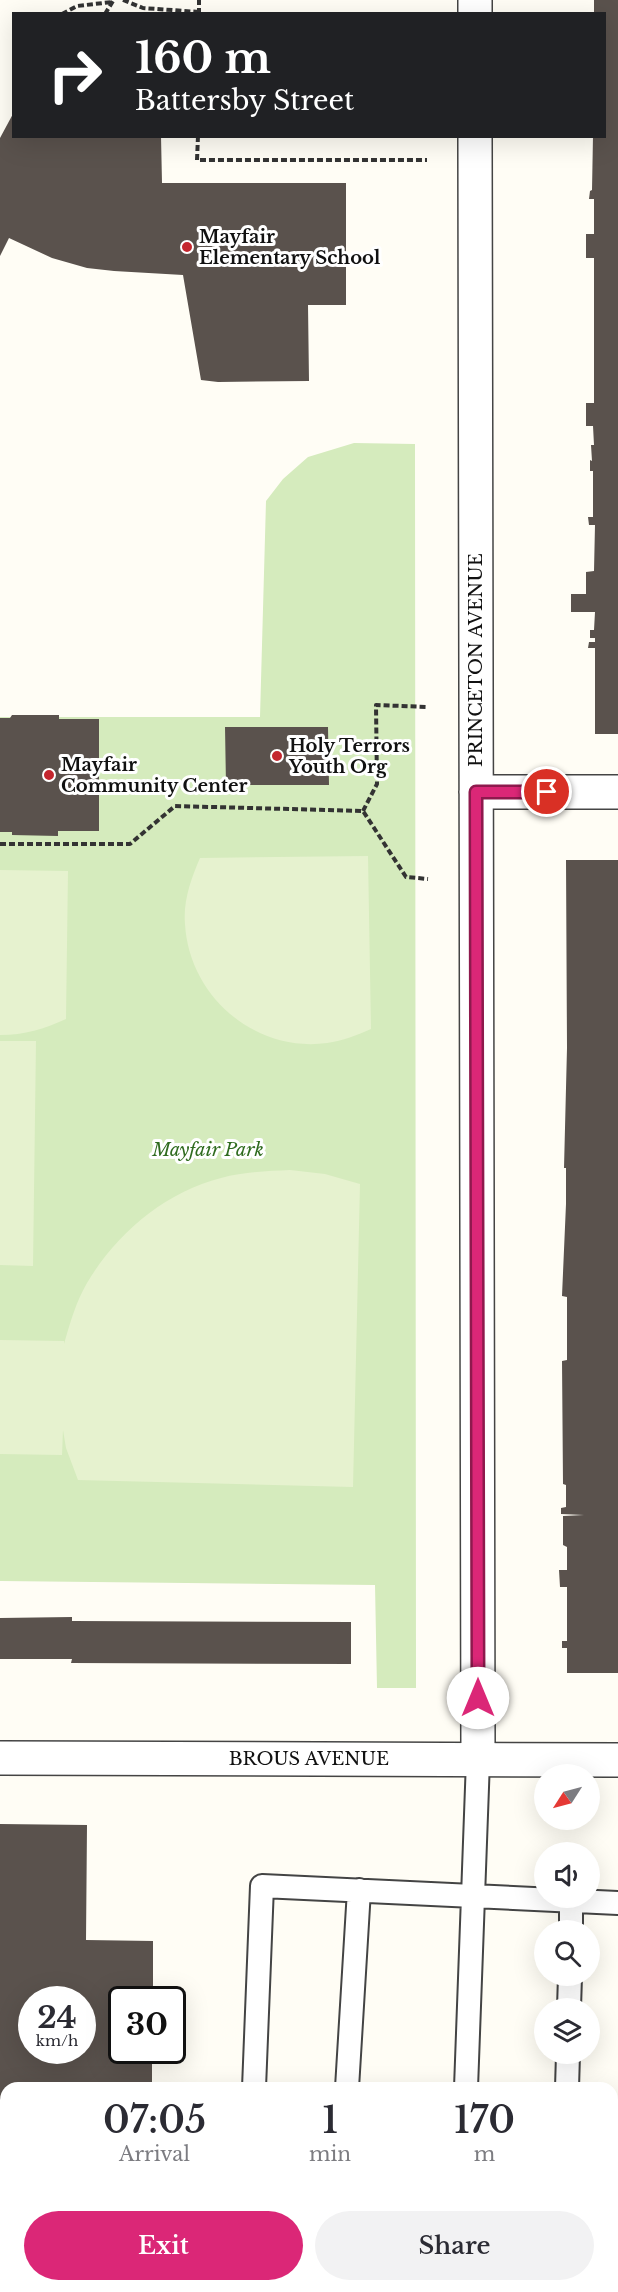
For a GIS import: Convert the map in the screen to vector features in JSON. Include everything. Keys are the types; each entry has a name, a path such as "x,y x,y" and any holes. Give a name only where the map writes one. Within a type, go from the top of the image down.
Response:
{"street":[{"name":"PRINCETON AVENUE","path":"475,138 478,1760"},
{"path":"476,792 618,792"},
{"name":"BROUS AVENUE","path":"0,1758 618,1760"}],"lane":[{"path":"466,2082 478,1760"},
{"path":"254,2082 262,1886 534,1898"},
{"path":"346,2082 358,1890"},
{"path":"600,1901 618,1902"},
{"path":"567,2082 568,2064"}],"path":[{"path":"123,0 142,8 188,12"},
{"path":"66,12 77,6 113,1"},
{"path":"198,138 197,160 427,160"},
{"path":"363,811 377,784 376,705 428,706"},
{"path":"0,844 130,844 175,806 363,811"},
{"path":"363,811 406,877 428,879"}],"green space":[{"name":"Mayfair Park","path":"354,443 415,444 416,1688 377,1688 375,1585 0,1581 0,717 260,717 266,501 283,479 308,457"},
{"path":"368,856 371,1029 333,1042 300,1044 275,1039 251,1029 230,1014 213,996 199,974 189,950 185,907 200,858"},
{"path":"0,870 68,871 66,1019 34,1031 0,1035"},
{"path":"0,1041 36,1041 33,1266 0,1265"},
{"path":"290,1170 325,1174 360,1184 353,1487 78,1480 66,1448 63,1430 62,1455 0,1454 0,1340 64,1341 64,1344 76,1305 87,1283 112,1248 144,1217 181,1193 221,1178 238,1174"}],"building":[{"path":"594,0 618,0 618,734 595,734 595,648 588,648 589,642 595,642 595,638 590,638 590,630 594,630 595,612 571,612 571,594 586,594 586,572 594,571 595,525 589,525 588,517 593,517 593,471 590,471 590,460 592,461 591,445 594,445 593,426 586,426 586,403 594,403 594,258 586,258 586,234 594,234 594,199 589,199 592,190 593,138 606,138 606,12 594,12"},
{"name":"Mayfair Elementary School","path":"12,116 12,138 161,138 162,183 346,183 346,305 308,305 309,381 218,382 201,380 183,275 87,268 52,258 9,238 0,256 0,138"},
{"name":"Mayfair Community Center","path":"12,715 59,715 59,719 99,719 99,831 58,831 58,836 12,835 12,832 0,832 0,718 10,718"},
{"name":"Holy Terrors Youth Org","path":"225,727 328,727 329,785 226,785"},
{"path":"566,860 618,860 618,1673 567,1673 567,1648 562,1648 562,1641 567,1641 567,1587 560,1587 559,1570 567,1570 567,1547 563,1545 563,1516 584,1515 561,1514 561,1508 566,1507 566,1485 563,1484 562,1361 567,1360 567,1297 562,1296 566,1204 566,1168 564,1168 567,1048"},
{"path":"72,1617 72,1621 351,1622 351,1664 71,1663 72,1659 0,1659 0,1618"},
{"path":"0,1824 87,1825 86,1940 153,1941 153,1986 108,1986 108,2064 152,2064 152,2082 0,2082"}],"place":[{"name":"Mayfair Elementary School","path":"187,247"},
{"name":"Holy Terrors Youth Org","path":"277,756"},
{"name":"Mayfair Community Center","path":"49,775"}],"route":[{"path":"478,1698 476,792 547,792"}]}
